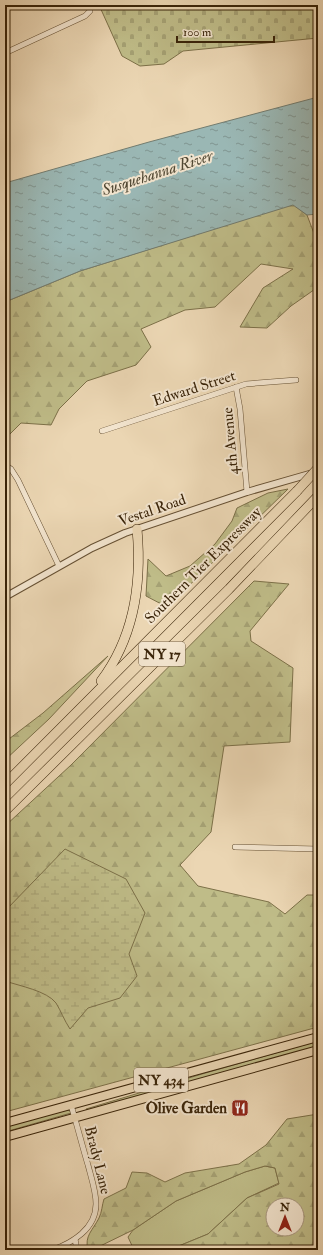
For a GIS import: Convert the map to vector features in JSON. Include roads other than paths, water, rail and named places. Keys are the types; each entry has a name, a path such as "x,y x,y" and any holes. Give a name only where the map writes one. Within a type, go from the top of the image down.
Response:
{"highway":[{"name":"Southern Tier Expressway","path":"5,784 297,491 318,468"},
{"name":"NY 17","path":"5,811 229,588 318,496"},
{"path":"80,708 114,662 124,642 130,624 135,602 138,574 137,528"}],"main road":[{"name":"NY 434","path":"5,1123 318,1037"},
{"name":"NY 434","path":"5,1137 318,1050"}],"street":[{"path":"5,53 85,16 89,12 90,5"},
{"name":"Edward Street","path":"102,431 246,384 296,380"},
{"name":"4th Avenue","path":"236,387 240,409 246,492"},
{"path":"5,465 11,469 18,480 59,566"},
{"name":"Vestal Road","path":"5,597 107,540 137,528 246,492 318,472"},
{"path":"235,846 318,849"},
{"name":"Brady Lane","path":"52,1250 75,1239 87,1229 93,1218 96,1203 92,1178 72,1105"},
{"path":"75,1239 78,1250"}],"water":[{"name":"Susquehanna River","path":"318,97 318,214 307,215 293,205 80,271 5,302 5,183 149,142"}],"place":[{"name":"Olive Garden","path":"240,1108"}]}
